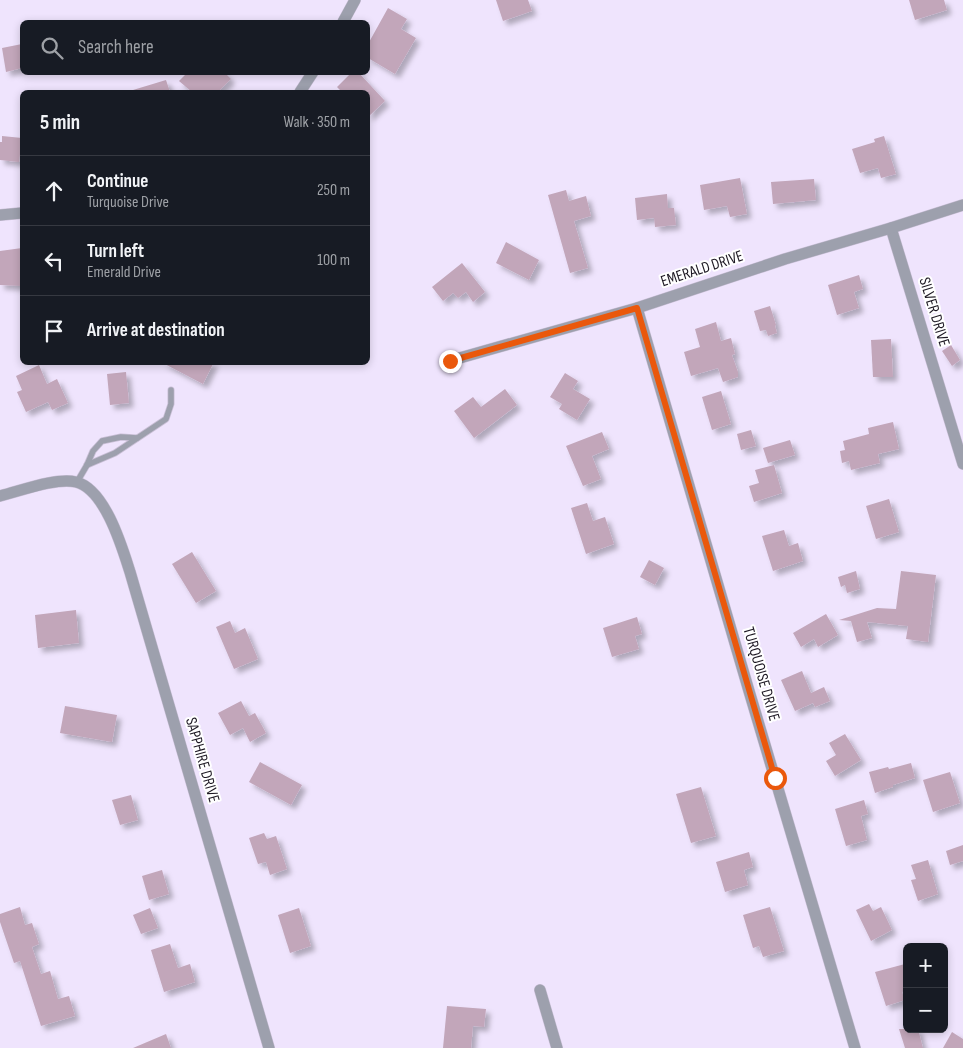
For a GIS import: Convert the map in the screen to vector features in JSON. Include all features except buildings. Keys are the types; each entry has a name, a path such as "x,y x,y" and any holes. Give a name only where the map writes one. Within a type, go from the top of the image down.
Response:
{"street":[{"path":"344,20 355,0"},
{"path":"301,90 311,75"},
{"name":"EMERALD DRIVE","path":"450,361 637,308 785,259 963,204"},
{"path":"0,215 20,213"},
{"name":"SILVER DRIVE","path":"890,228 963,464"},
{"name":"TURQUOISE DRIVE","path":"637,308 748,691 855,1048"},
{"path":"0,496 49,483 77,482"},
{"name":"SAPPHIRE DRIVE","path":"77,482 96,495 103,505 123,550 269,1048"},
{"path":"540,990 557,1048"}],"lane":[{"path":"87,465 115,453 166,419 172,404 172,390"},
{"path":"77,482 93,451 102,441 121,437 137,438"}],"route":[{"path":"450,361 637,308 775,778"}]}
